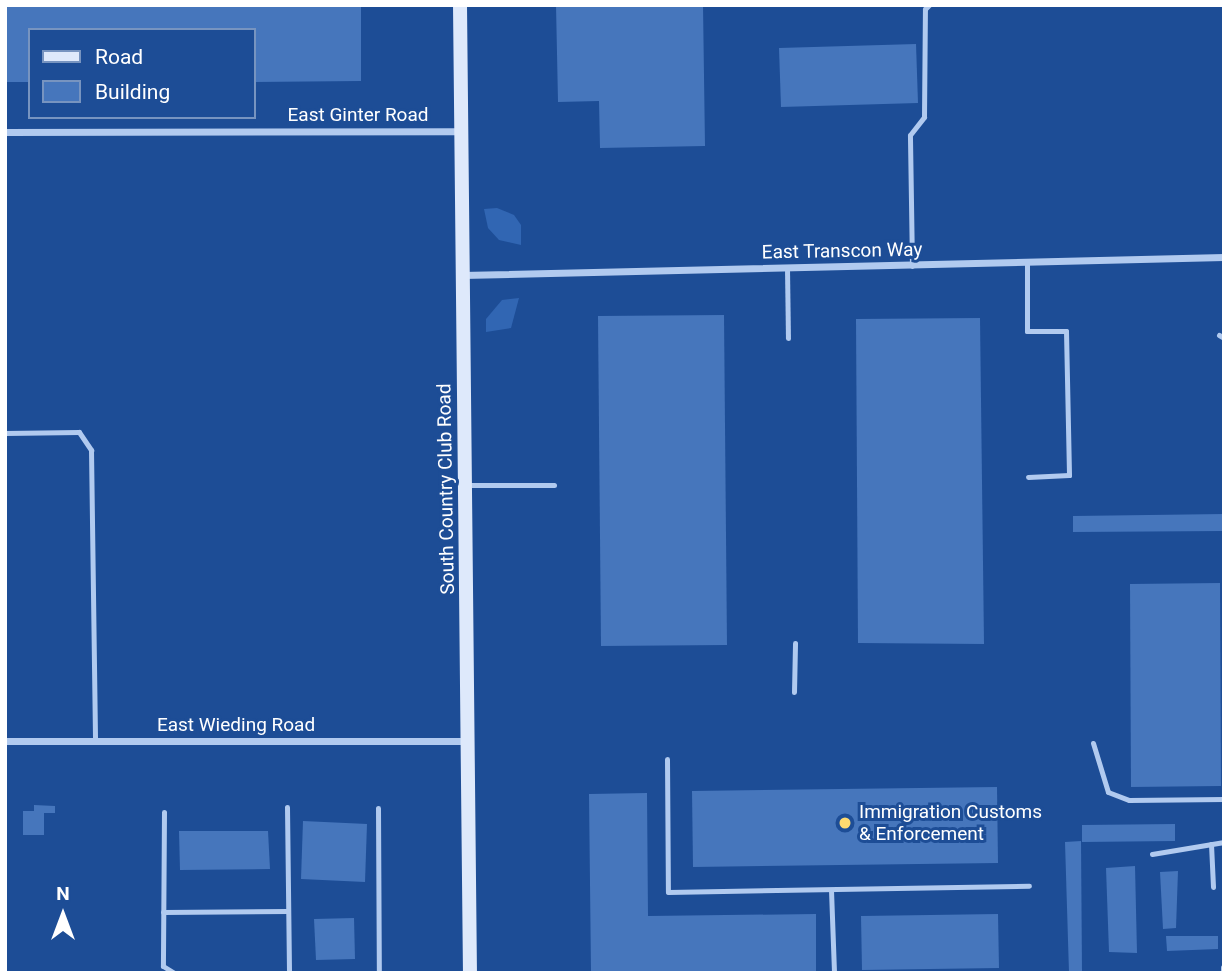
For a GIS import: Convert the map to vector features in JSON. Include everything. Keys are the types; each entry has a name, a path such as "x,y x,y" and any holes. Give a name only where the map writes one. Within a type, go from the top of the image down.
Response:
{"street":[{"name":"South Country Club Road","path":"460,5 458,131 470,973"},
{"name":"East Ginter Road","path":"5,132 458,131"},
{"name":"East Transcon Way","path":"461,275 1027,264 1224,257"},
{"name":"East Wieding Road","path":"5,741 467,741"}],"lane":[{"path":"912,265 910,135 924,117 925,9 929,5"},
{"path":"1027,264 1027,331 1066,331 1069,475 1028,477"},
{"path":"787,268 789,338"},
{"path":"5,432 79,432 91,450 95,741"},
{"path":"465,485 554,485"},
{"path":"794,692 795,643"},
{"path":"1093,743 1108,792 1129,800 1224,799"},
{"path":"667,759 668,892 1028,886"},
{"path":"287,807 289,973"},
{"path":"378,808 379,973"},
{"path":"164,812 163,966 174,973"},
{"path":"1152,854 1224,842"},
{"path":"1211,844 1213,887"},
{"path":"831,890 834,973"},
{"path":"163,912 288,911"}],"shaded area":[{"path":"497,208 514,215 521,225 521,245 499,240 488,228 484,209"},
{"path":"519,298 511,328 486,332 486,319 502,300"}],"building":[{"path":"5,5 361,5 361,81 256,82 256,28 28,28 28,82 5,82"},
{"path":"556,5 703,5 705,146 600,148 599,101 558,102"},
{"path":"916,44 918,103 781,107 779,48"},
{"path":"724,315 727,645 601,646 598,316"},
{"path":"980,318 984,644 858,643 856,319"},
{"path":"1224,514 1224,531 1073,532 1073,516"},
{"path":"1220,583 1221,786 1131,787 1130,584"},
{"name":"Immigration Customs & Enforcement","path":"997,787 998,863 693,867 692,791"},
{"path":"647,793 648,916 816,914 816,972 591,973 589,794"},
{"path":"34,805 55,806 55,813 44,813 44,835 23,835 23,811 34,811"},
{"path":"303,821 367,824 365,882 301,879"},
{"path":"1175,824 1175,841 1082,842 1082,825"},
{"path":"179,831 268,831 270,869 180,870"},
{"path":"1081,841 1082,973 1069,973 1065,842"},
{"path":"1135,866 1137,953 1109,952 1106,868"},
{"path":"1178,871 1176,928 1163,929 1160,872"},
{"path":"998,914 999,968 862,970 861,916"},
{"path":"354,918 355,959 316,960 314,919"},
{"path":"1166,936 1218,936 1218,949 1167,951"}],"place":[{"name":"Immigration Customs & Enforcement","path":"845,823"}]}
